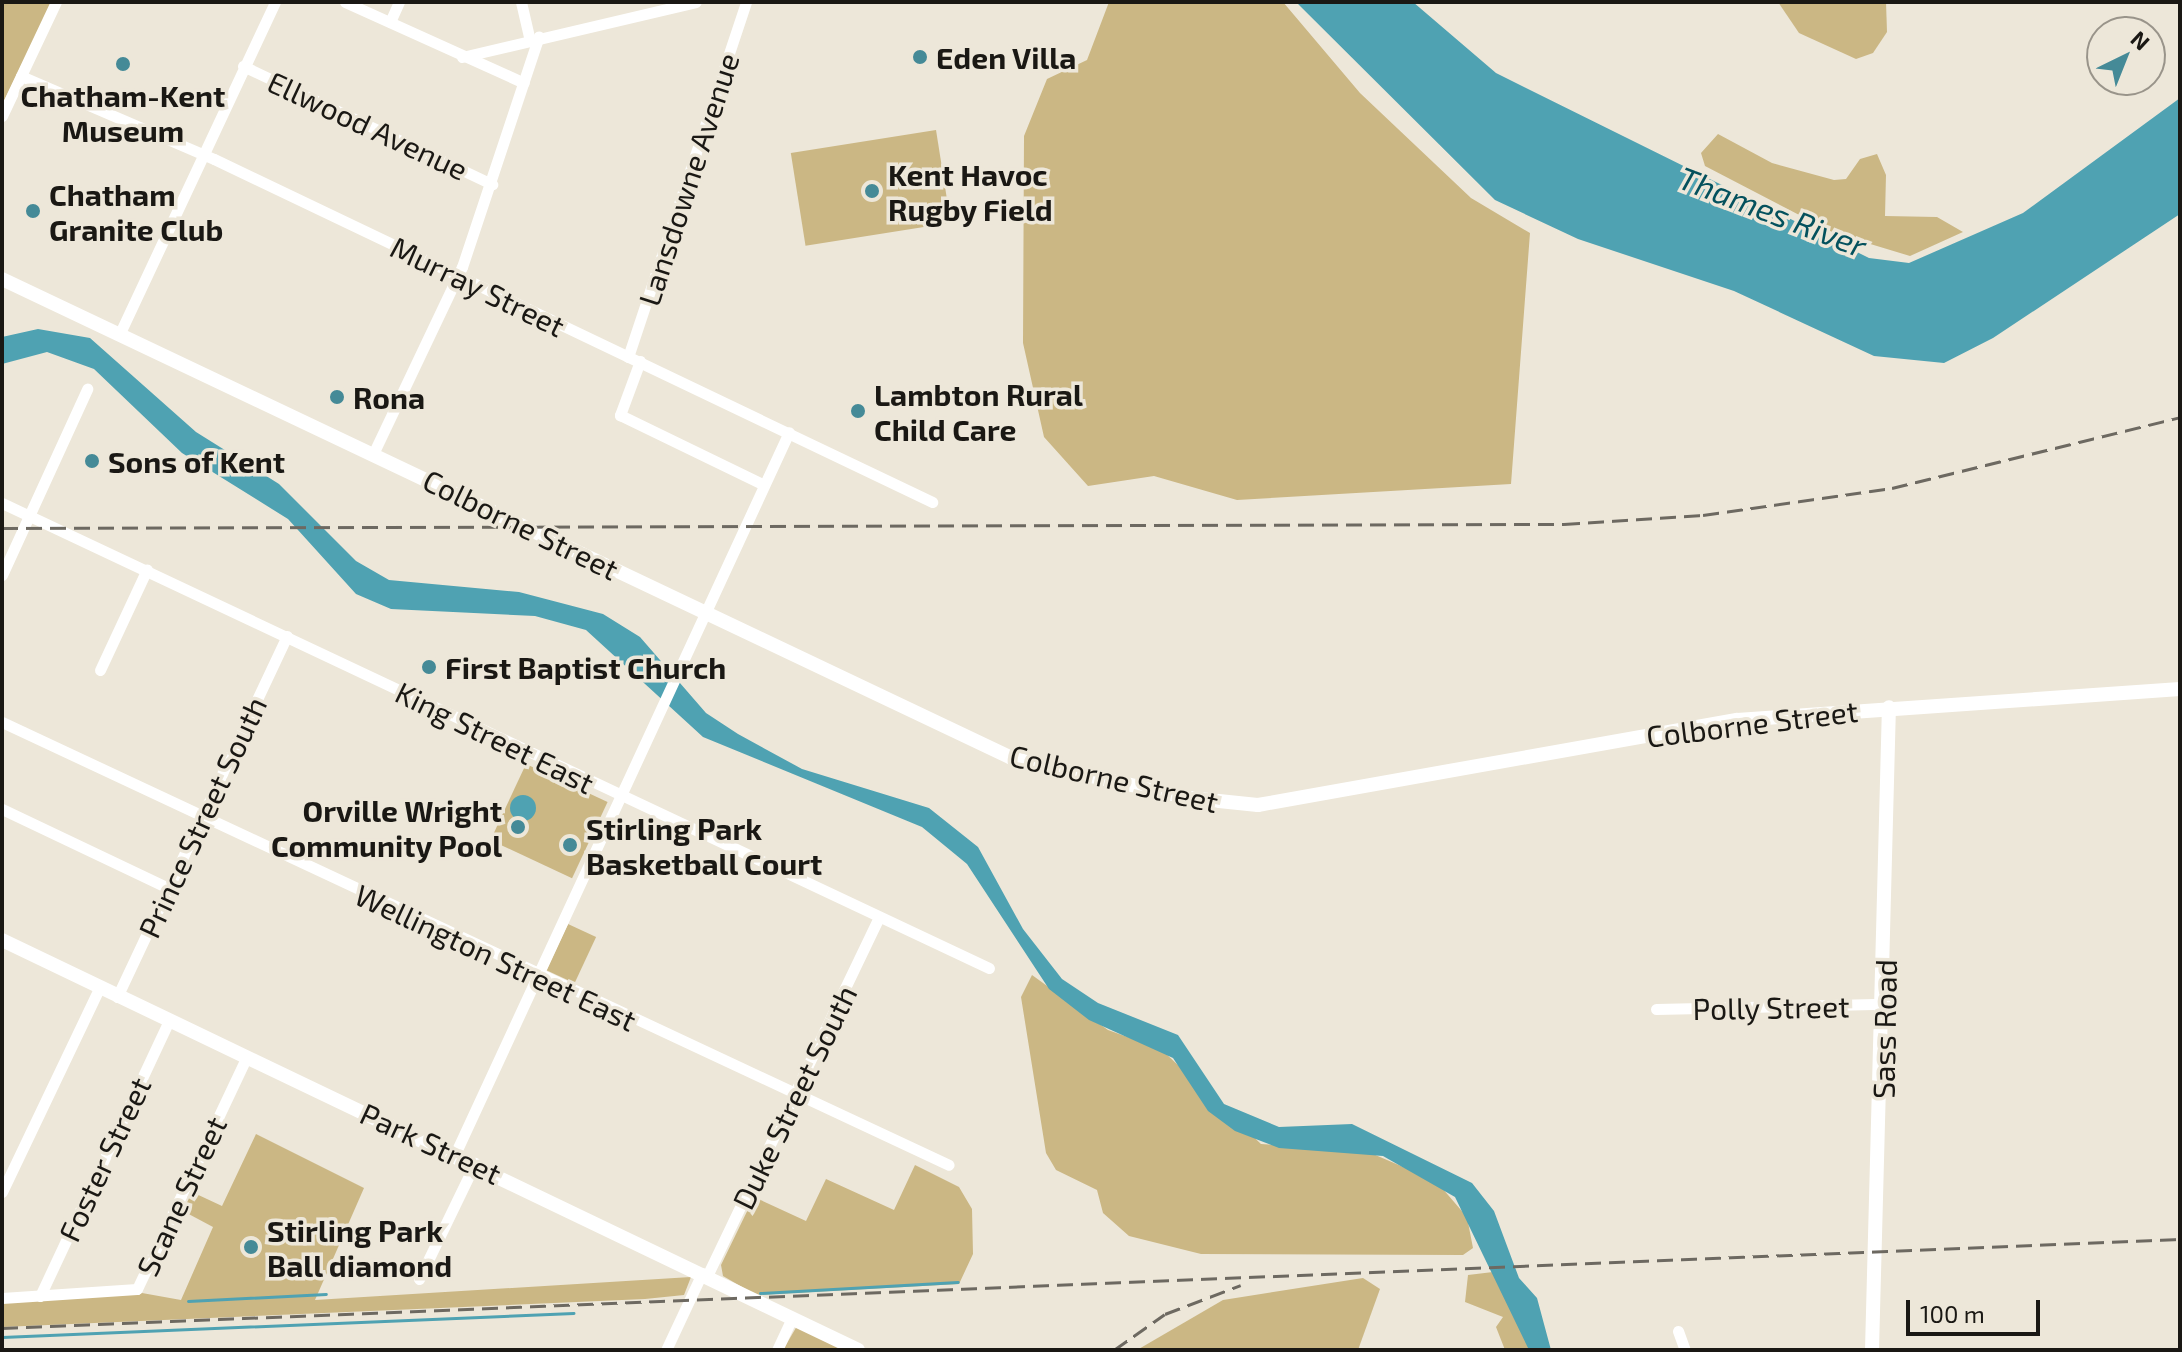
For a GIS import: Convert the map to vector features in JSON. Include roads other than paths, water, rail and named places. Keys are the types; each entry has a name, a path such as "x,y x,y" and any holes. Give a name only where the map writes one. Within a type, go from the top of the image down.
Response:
{"street":[{"path":"2,116 56,2"},
{"path":"120,333 275,2"},
{"path":"345,2 524,83"},
{"path":"390,22 399,2"},
{"path":"374,452 457,277 492,184 524,83 534,37 521,2"},
{"path":"462,57 534,37 696,2"},
{"name":"Lansdowne Avenue","path":"746,2 634,359 620,415 764,485"},
{"name":"Ellwood Avenue","path":"243,66 492,184"},
{"name":"Murray Street","path":"21,76 201,155 932,502"},
{"name":"Colborne Street","path":"2,279 374,452 702,614 1014,759 1229,805 1737,720 2180,689"},
{"path":"2,575 87,389"},
{"path":"456,1152 702,614 789,432"},
{"name":"King Street East","path":"2,503 147,569 620,797 989,968"},
{"path":"100,670 147,569"},
{"name":"Prince Street South","path":"117,997 287,636"},
{"name":"Sass Road","path":"1872,1350 1885,1004 1889,707"},
{"name":"Wellington Street East","path":"2,722 795,1098 949,1165"},
{"path":"2,809 168,888"},
{"name":"Duke Street South","path":"666,1350 795,1098 879,917"},
{"name":"Park Street","path":"2,940 246,1058 456,1152 858,1350"},
{"path":"2,1192 99,989"},
{"name":"Polly Street","path":"1656,1009 1885,1004"},
{"name":"Foster Street","path":"40,1296 169,1021"},
{"name":"Scane Street","path":"40,1296 137,1289 246,1058"},
{"path":"419,1279 475,1163"},
{"path":"2,1298 40,1296"},
{"path":"777,1350 792,1318"},
{"path":"1678,1331 1685,1350"}],"water":[{"name":"Thames River","path":"1296,2 1413,2 1496,73 1869,258 1909,263 2023,213 2180,98 2180,214 1993,338 1944,363 1874,356 1734,291 1578,239 1495,200"},
{"path":"38,329 90,338 196,432 279,484 356,561 389,580 519,592 603,614 640,637 706,713 738,734 802,769 929,808 978,847 1023,929 1062,979 1098,1003 1178,1035 1224,1104 1279,1127 1352,1124 1472,1183 1494,1211 1519,1278 1537,1298 1551,1350 1529,1350 1455,1197 1383,1156 1279,1148 1235,1131 1208,1111 1173,1058 1089,1020 1049,989 967,864 922,827 703,737 586,630 535,616 391,609 356,594 288,519 182,453 94,369 47,352 2,364 2,337"},
{"path":"523,795 532,799 536,808 532,817 523,821 514,817 510,808 514,799"}],"waterway":[{"path":"760,1293 958,1282"},
{"path":"188,1301 326,1294"},
{"path":"2,1337 573,1313"}],"railway":[{"path":"2,528 1564,524 1703,515 1892,488 2180,417"},
{"path":"2,1328 2180,1239"},
{"path":"1114,1350 1165,1314 1241,1285"}],"place":[{"name":"Eden Villa","path":"920,57"},
{"name":"Chatham-Kent Museum","path":"123,64"},
{"name":"Kent Havoc Rugby Field","path":"872,191"},
{"name":"Chatham Granite Club","path":"33,211"},
{"name":"Rona","path":"337,397"},
{"name":"Lambton Rural Child Care","path":"858,411"},
{"name":"Sons of Kent","path":"92,461"},
{"name":"First Baptist Church","path":"429,667"},
{"name":"Orville Wright Community Pool","path":"518,827"},
{"name":"Stirling Park Basketball Court","path":"570,845"},
{"name":"Stirling Park Ball diamond","path":"251,1247"}]}
